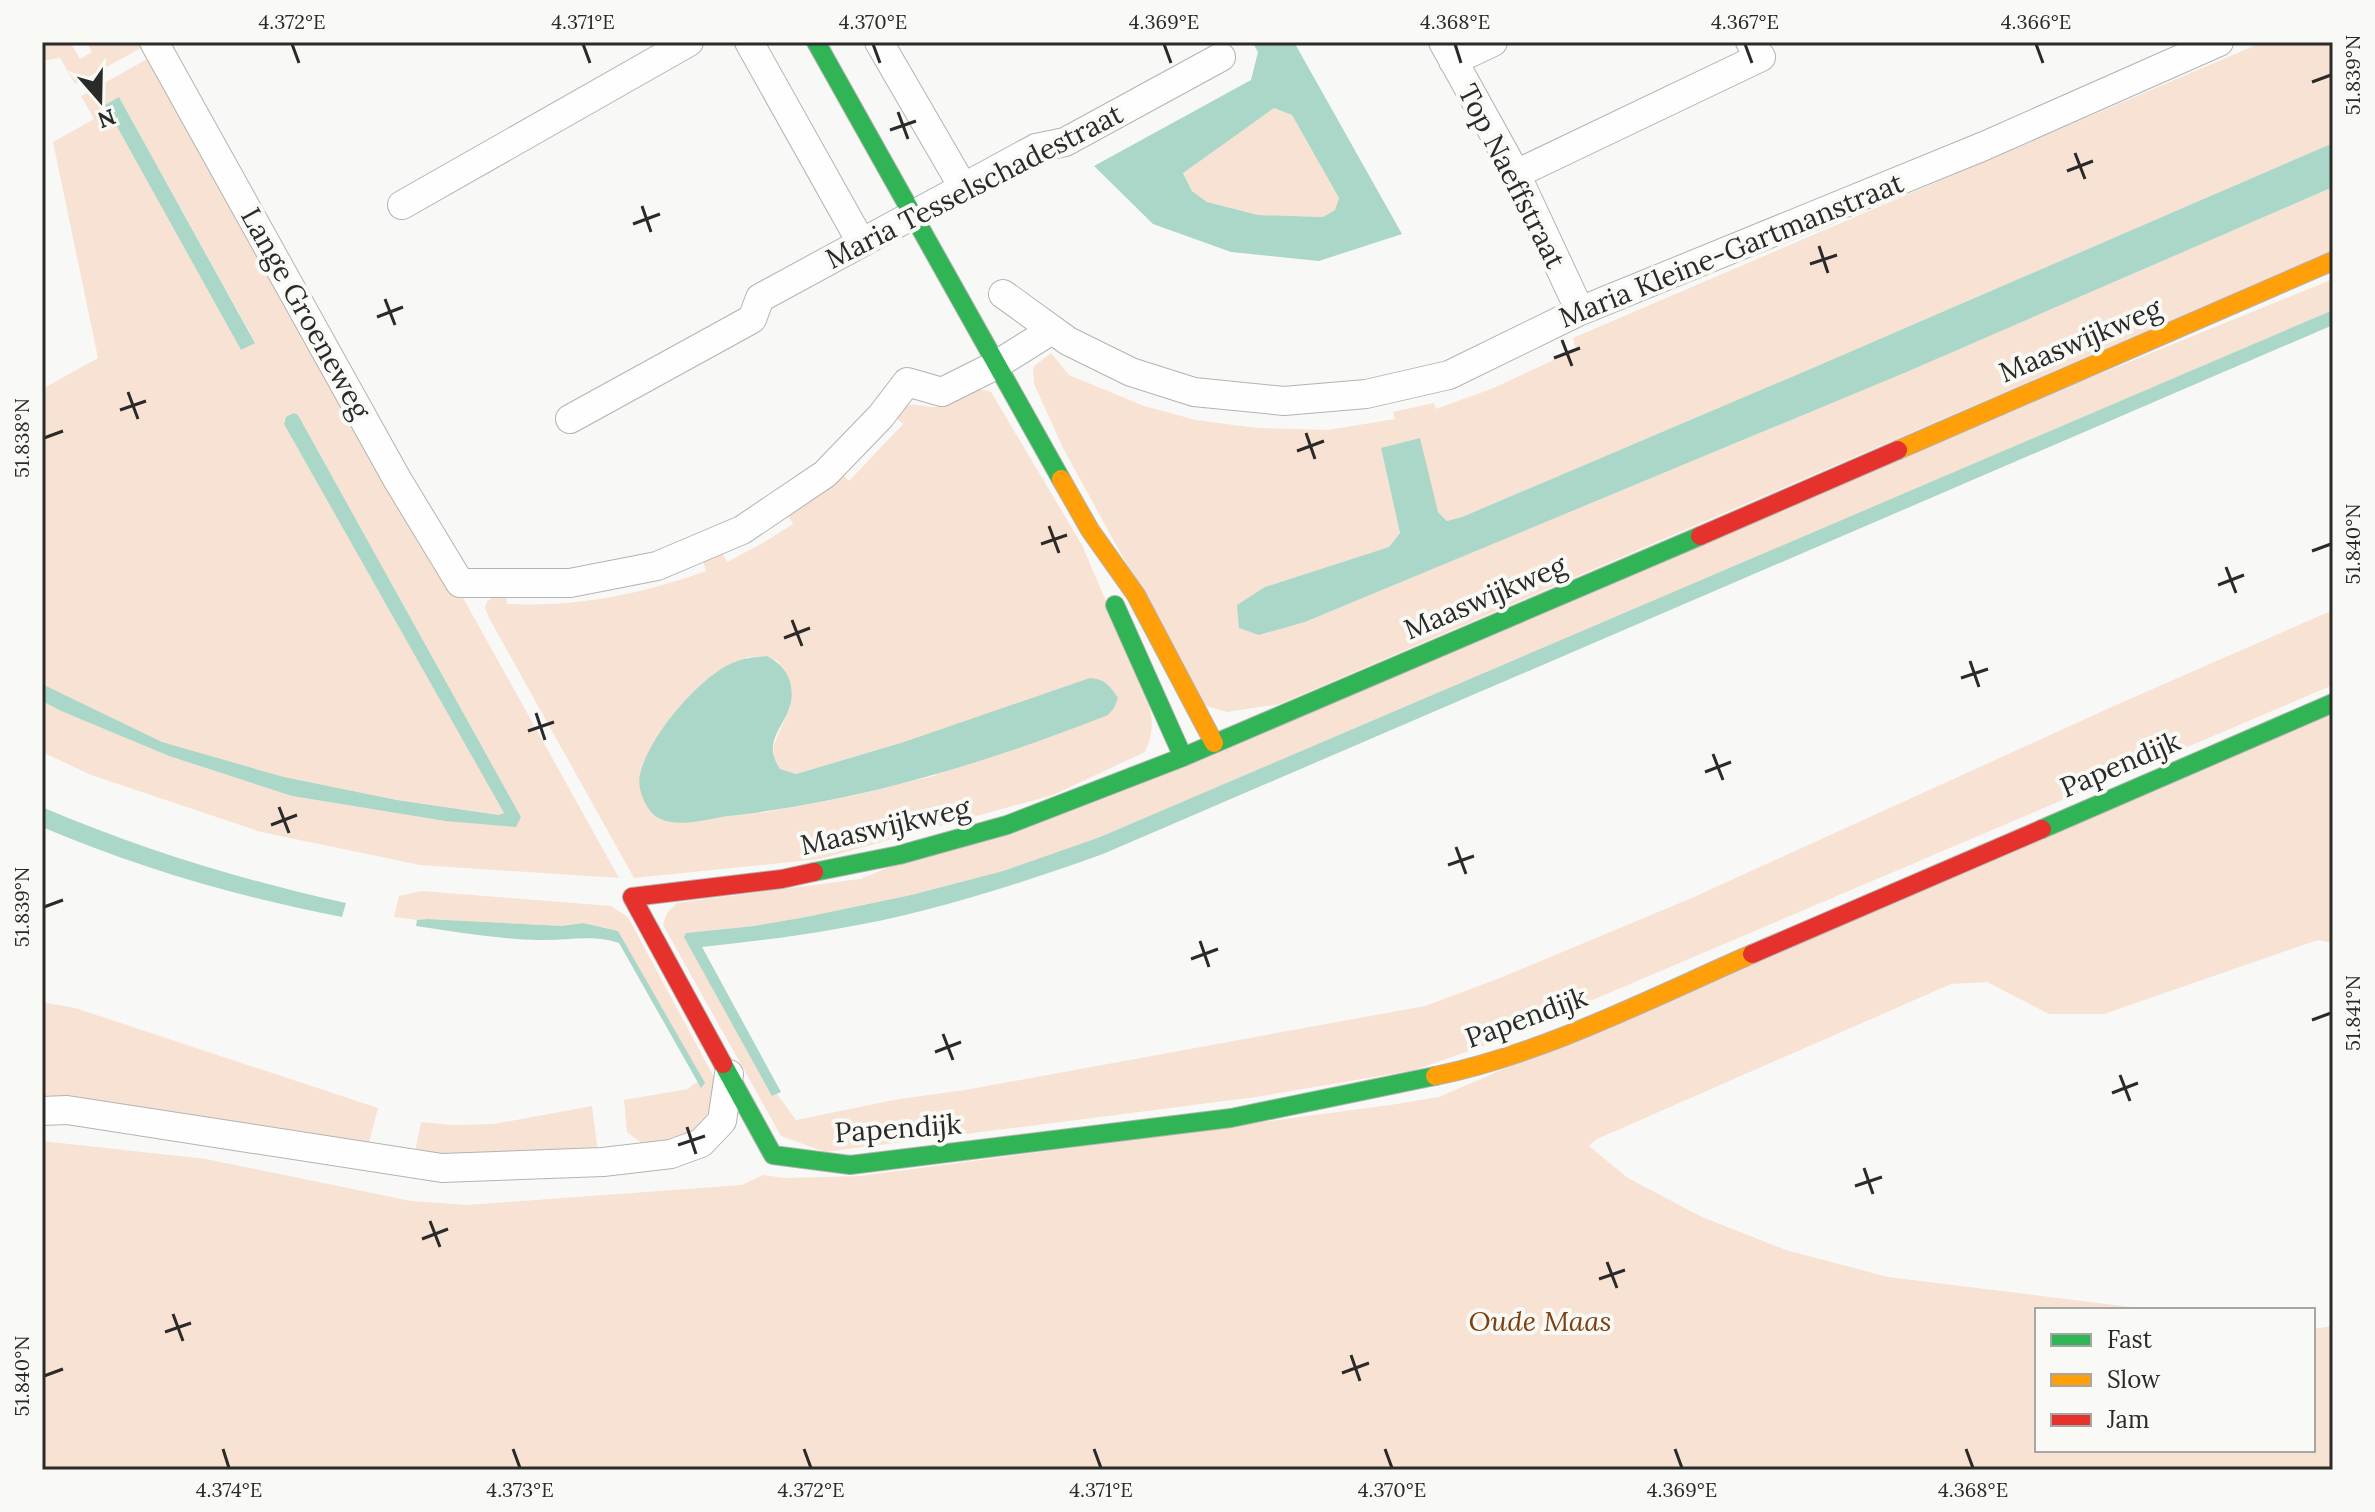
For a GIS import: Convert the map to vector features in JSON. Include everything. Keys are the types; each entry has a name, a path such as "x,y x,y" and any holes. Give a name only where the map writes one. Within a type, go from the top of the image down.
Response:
{"street":[{"name":"Lange Groeneweg","path":"154,42 397,479 460,583 570,583 657,566 742,530 825,474 881,416 907,382 942,392 996,365"},
{"path":"402,205 689,42"},
{"path":"749,42 861,242"},
{"path":"816,42 1090,530 1136,595 1214,743"},
{"path":"879,42 963,187"},
{"path":"1448,52 1493,42"},
{"name":"Maria Kleine-Gartmanstraat","path":"1003,294 1068,341 1131,372 1194,392 1284,401 1366,394 1449,375 1580,311 1984,146 2219,42"},
{"path":"1516,174 1756,50"},
{"name":"Top Naeffstraat","path":"1448,52 1516,174 1580,311"},
{"name":"Maria Tesselschadestraat","path":"570,419 752,319 760,298 1036,148 1065,142 1221,57"},
{"name":"Maaswijkweg","path":"729,1074 632,897 782,879 899,855 1007,825 1183,757 2333,261"},
{"path":"996,365 1052,330"},
{"path":"1090,530 1115,606 1183,757"},
{"name":"Papendijk","path":"729,1074 773,1155 850,1165 1231,1118 1471,1069 1545,1044 2333,703"},
{"path":"42,1111 67,1110 442,1168 603,1162 671,1154 701,1143 722,1121 729,1074"}],"green space":[{"path":"42,42 70,42 80,59 92,52 87,42 140,42 143,47 75,84 60,58 42,61"},
{"path":"2263,42 2333,42 2333,143 1462,517 1447,521 1438,512 1432,492 1381,448 1400,533 1389,547 1265,588 1260,635 1305,622 1909,371 2333,187 2333,251 1280,704 1227,712 1204,705 1064,450 1034,384 1033,367 1051,353 1069,375 1144,406 1196,420 1257,428 1328,430 1395,419 1393,412 1434,403 1436,409 1491,389 1576,350 1573,338"},
{"path":"149,58 433,568 439,566 462,596 619,878 420,865 261,832 91,775 42,752 42,701 169,756 292,796 445,821 521,817 298,415 294,413 284,420 285,424 504,813 500,815 397,800 284,777 161,742 42,684 42,389 98,358 53,142 94,119 81,96","holes":["119,97 255,342 241,350 105,105"]},
{"path":"1274,108 1292,115 1339,198 1335,210 1323,217 1258,215 1207,202 1192,191 1183,172"},
{"path":"2333,279 2333,310 1100,837 1003,871 911,895 754,926 687,933 773,1096 777,1094 796,1120 1425,1006 1694,897 2333,610 2333,685 1489,1044 1415,1070 1256,1097 825,1152 781,1136 663,925 667,913 677,903 860,879"},
{"path":"979,389 991,392 1082,545 1148,699 1152,726 1145,752 1053,795 820,859 634,878 489,618 485,608 487,601 506,596 507,604 608,598 657,587 706,571 703,560 722,552 727,562 793,524 788,515 841,473 849,481 903,424 895,417 905,407 914,404 942,406","holes":["767,656 779,662 790,708 773,746 774,758 780,769 796,774 904,742 937,775 852,796 761,813 667,723 703,683 748,657"]},
{"name":"Oude Maas","path":"2333,708 2333,943 2318,940 2104,1014 2049,1014 1987,982 1951,984 1597,1139 1589,1146 1628,1178 1702,1217 1786,1250 1888,1277 2139,1308 2035,1308 2035,1452 2315,1452 2315,1329 2333,1326 2333,1470 42,1470 42,1141 206,1159 411,1201 467,1205 742,1185 763,1175 785,1178 861,1176 1439,1097"},
{"path":"422,891 611,906 628,917 716,1081 709,1112 702,1126 684,1139 645,1146 627,1132 624,1100 688,1089 697,1082 701,1087 618,931 583,923 562,926 394,917 399,896"},
{"path":"42,1002 75,1008 378,1108 368,1147 42,1098"},
{"path":"592,1106 598,1152 474,1156 415,1152 421,1122 494,1124"}],"shaded area":[{"path":"1252,42 1294,42 1402,234 1319,261 1231,252 1153,224 1094,166 1251,80 1258,52","holes":["1274,108 1292,115 1339,198 1335,210 1323,217 1258,215 1207,202 1192,191 1183,173"]},
{"path":"119,97 255,343 241,350 105,105"},
{"path":"2333,143 2333,187 1909,371 1305,622 1259,635 1239,628 1237,605 1265,587 1389,547 1400,533 1381,448 1420,438 1438,512 1447,521 1462,517"},
{"path":"2333,310 2333,325 1103,854 938,907 870,923 702,947 781,1092 772,1096 684,937 686,933 754,926 911,895 1003,871 1100,837"},
{"path":"294,413 298,415 521,817 516,827 445,821 292,796 169,756 42,701 42,684 162,742 284,777 397,800 499,815 504,813 284,424 286,417"},
{"path":"767,656 785,671 792,692 789,709 774,740 773,754 780,769 796,774 904,742 1090,678 1107,684 1118,698 1108,715 968,765 921,778 778,809 678,823 659,818 646,804 639,779 645,759 663,728 687,698 713,674 736,662"},
{"path":"42,807 192,862 346,903 342,917 227,891 115,856 42,827"},
{"path":"417,920 562,926 583,923 618,931 705,1083 701,1088 619,943 589,938 508,938 416,926"}],"traffic: fast":[{"path":"816,42 1061,479"},
{"path":"814,872 899,855 1007,825 1183,757 1700,536"},
{"path":"1115,605 1183,757"},
{"path":"2042,829 2333,703"},
{"path":"723,1064 773,1155 850,1165 1231,1118 1435,1076"}],"traffic: slow":[{"path":"1898,450 2333,261"},
{"path":"1061,479 1090,530 1136,595 1214,743"},
{"path":"1435,1076 1516,1054 1556,1039 1752,954"}],"traffic: jam":[{"path":"1700,536 1898,450"},
{"path":"1752,954 2042,829"},
{"path":"723,1064 632,897 782,879 814,872"}]}
